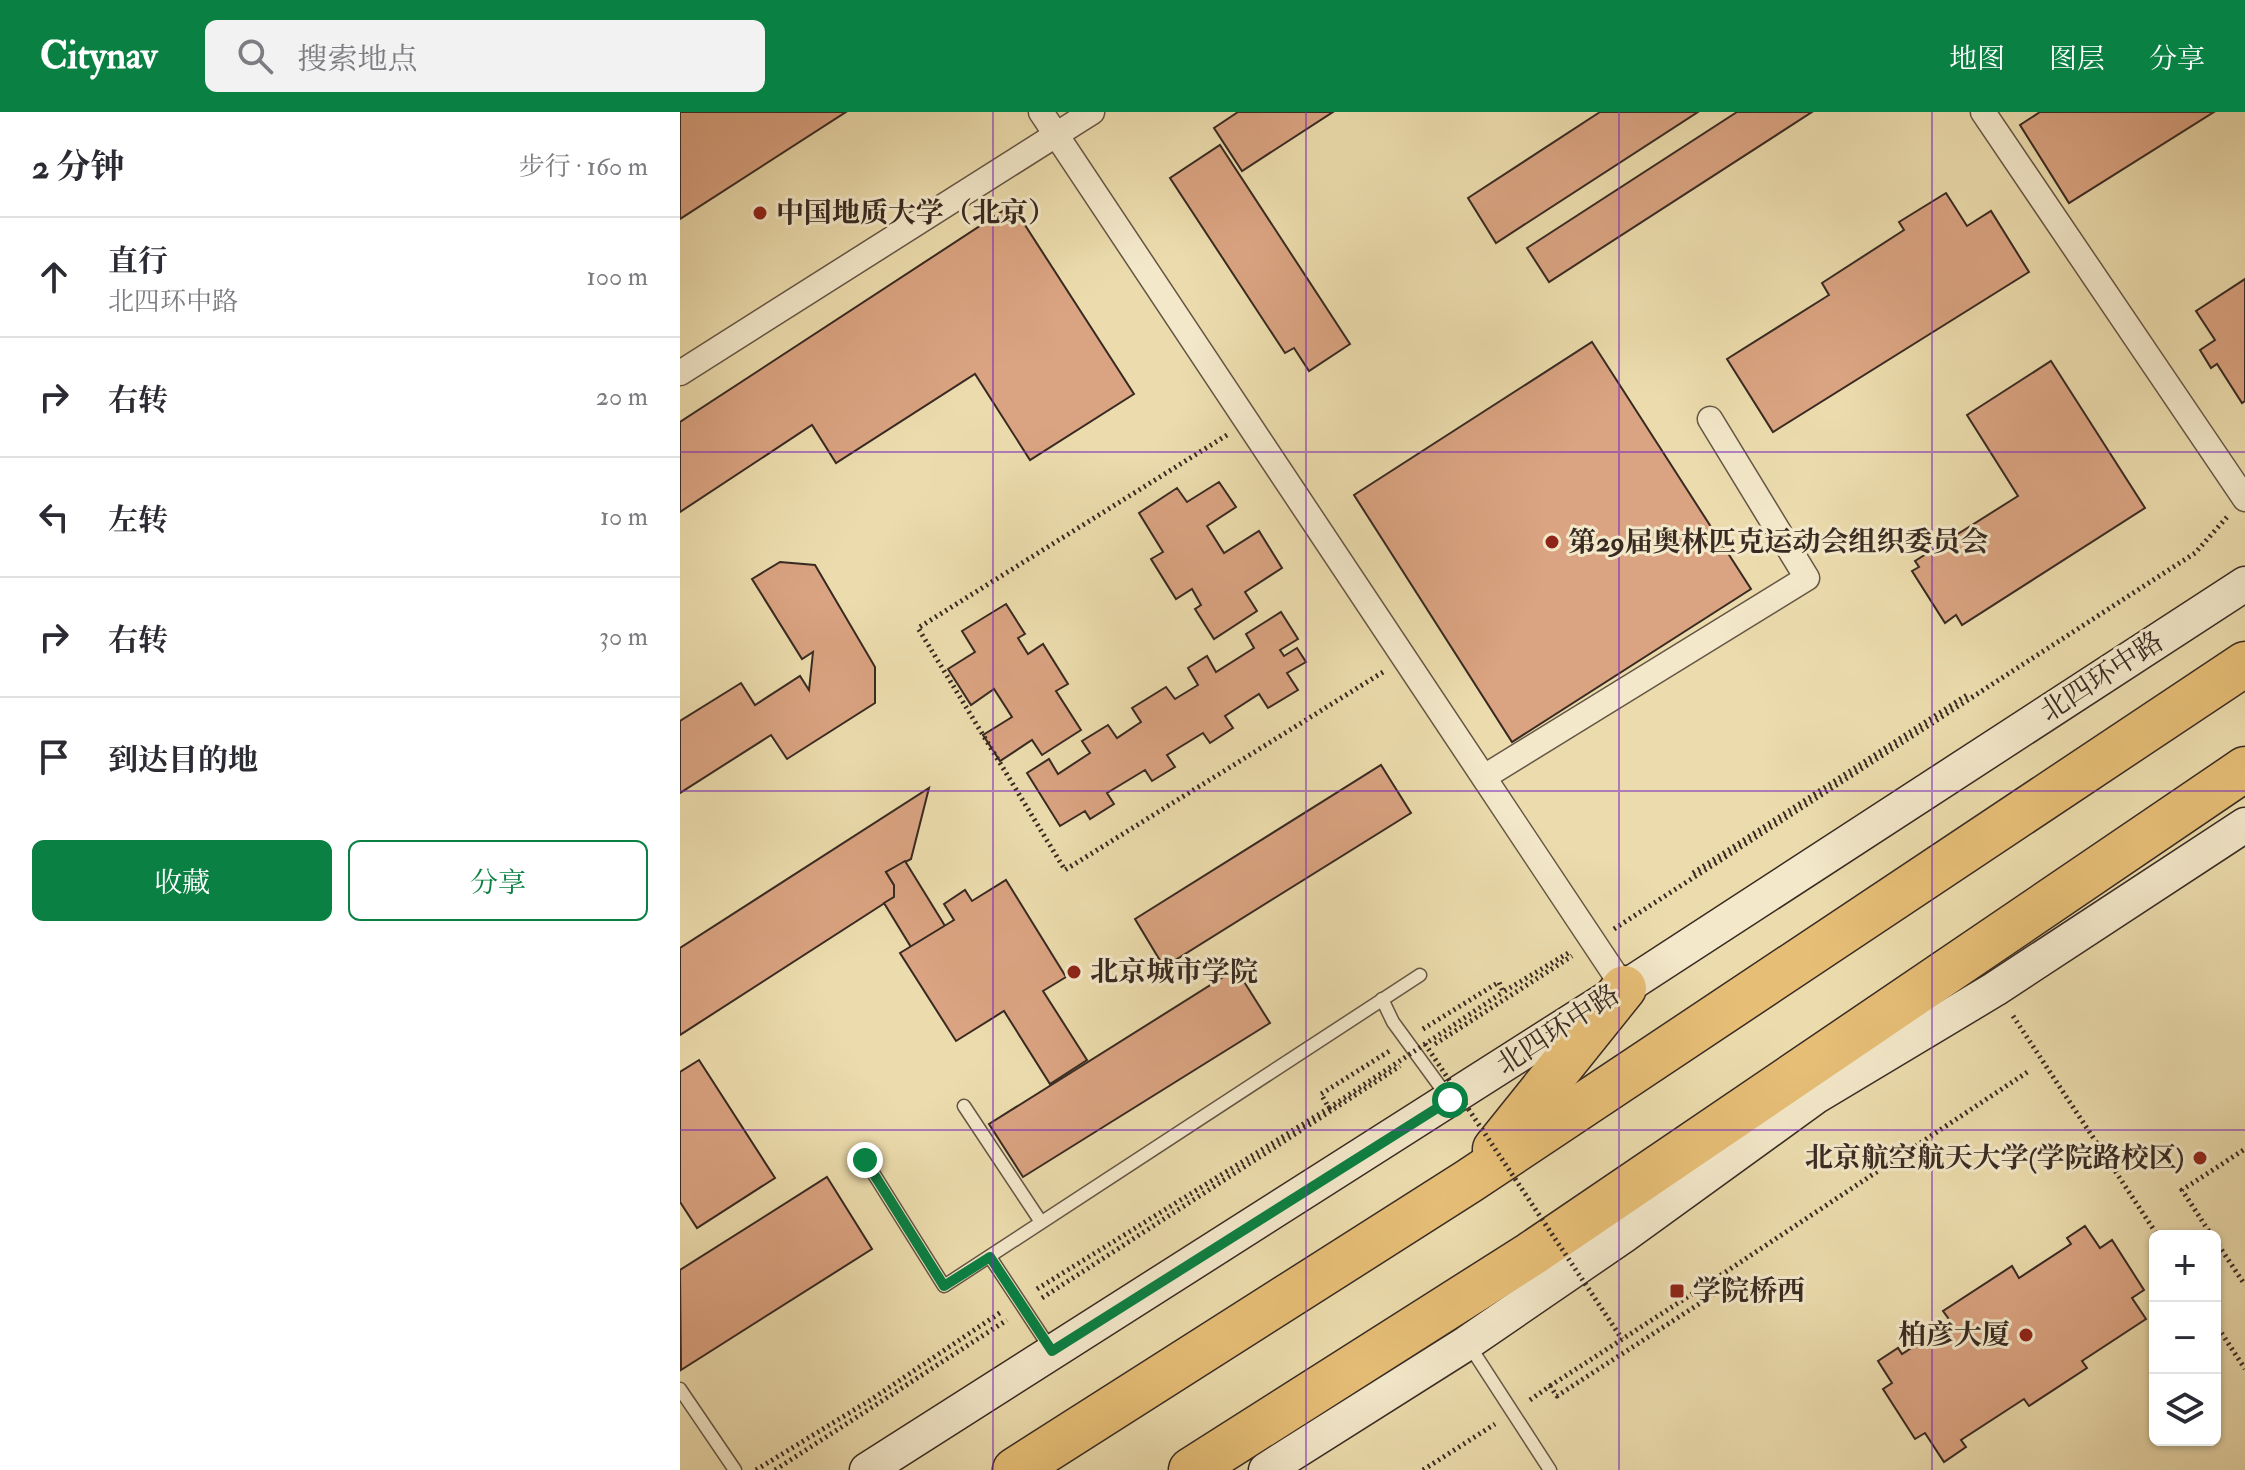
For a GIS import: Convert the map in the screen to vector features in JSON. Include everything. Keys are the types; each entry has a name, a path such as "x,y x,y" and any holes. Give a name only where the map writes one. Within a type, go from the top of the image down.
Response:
{"highway":[{"path":"1015,1470 1469,1181 2245,664"},
{"path":"1191,1470 1531,1254 2245,769"},
{"path":"1469,1181 1624,988"},
{"path":"1531,1254 1815,1097"}],"street":[{"path":"1041,112 1624,988"},
{"path":"680,373 1092,112"},
{"path":"1983,112 2245,498"},
{"path":"1484,777 1807,578 1710,419"},
{"name":"北四环中路","path":"867,1470 1450,1100 2245,584"},
{"path":"1266,1470 1467,1343 1623,1236 1815,1097 1995,989 2245,825"}],"lane":[{"path":"865,1160 944,1286 1420,975"},
{"path":"1382,999 1393,1022 1421,1050 1450,1100"},
{"path":"964,1106 1041,1222"},
{"path":"990,1257 1052,1351"},
{"path":"1467,1343 1550,1470"},
{"path":"680,1389 735,1470"}],"path":[{"path":"1248,422 918,628 1065,870 1390,667"},
{"path":"756,1470 1021,1305 2195,553 2245,498"},
{"path":"775,1470 1021,1305 1421,1050 1503,992 1593,940 1967,695"},
{"path":"1995,989 2154,1230"},
{"path":"1421,1050 1622,1339"},
{"path":"1423,1470 2029,1071"},
{"path":"2209,1230 2182,1190 2245,1149"},
{"path":"2221,1249 2245,1285"},
{"path":"1550,1386 1557,1396 1719,1291 1712,1281"},
{"path":"2221,1332 2245,1369"}],"building":[{"path":"680,112 846,112 680,219"},
{"path":"1238,112 1333,112 1242,171 1214,128"},
{"path":"1600,112 1698,112 1496,243 1468,198"},
{"path":"1737,112 1812,112 1549,282 1527,248"},
{"path":"2040,112 2214,112 2069,203 2020,125"},
{"path":"1220,145 1350,344 1309,371 1294,348 1285,353 1170,178"},
{"path":"1946,193 1967,226 1991,211 2029,272 1773,432 1727,359 1829,295 1822,283 1904,230 1899,222"},
{"path":"1012,205 1134,394 1030,460 975,374 836,463 812,425 680,512 680,422"},
{"path":"2245,279 2245,401 2242,403 2217,364 2211,368 2200,350 2215,340 2196,311"},
{"name":"第29届奥林匹克运动会组织委员会","path":"1592,342 1751,589 1512,742 1354,495"},
{"path":"2051,361 2145,508 1962,625 1956,615 1945,623 1912,571 1919,567 1915,561 2018,496 1967,415"},
{"path":"1219,482 1236,507 1207,526 1224,553 1259,531 1282,568 1245,592 1257,611 1214,639 1195,609 1201,605 1192,589 1176,599 1151,559 1163,552 1139,513 1177,488 1187,502"},
{"path":"780,562 815,565 875,667 875,703 787,759 771,735 680,793 680,721 741,683 755,705 800,676 809,690 813,652 802,659 752,579"},
{"path":"1006,604 1025,634 1018,638 1028,654 1043,644 1068,684 1056,691 1081,730 1042,755 1032,740 1000,761 983,735 1012,717 994,689 971,705 948,669 975,652 962,631"},
{"path":"1281,612 1298,639 1280,650 1284,656 1297,648 1306,662 1287,673 1298,690 1268,708 1259,694 1225,716 1233,728 1210,743 1203,733 1167,755 1175,767 1152,781 1145,770 1107,793 1114,804 1090,819 1085,811 1060,826 1027,773 1049,759 1058,774 1090,753 1082,741 1108,725 1117,738 1141,722 1132,708 1166,687 1175,699 1198,685 1188,668 1207,656 1216,672 1254,648 1246,634"},
{"path":"1381,765 1411,813 1164,967 1135,919"},
{"path":"929,788 911,859 886,872 894,885 894,897 680,1035 680,948"},
{"path":"905,861 945,926 911,947 884,903 894,897 894,885 886,872"},
{"path":"1006,880 1066,977 1043,991 1087,1060 1050,1084 1004,1011 956,1041 900,953 954,920 944,904 965,890 972,901"},
{"path":"1236,969 1270,1023 1023,1177 989,1124"},
{"path":"699,1060 775,1178 697,1228 680,1202 680,1072"},
{"path":"827,1177 872,1249 681,1370 680,1270"},
{"name":"柏彦大厦","path":"2085,1226 2100,1248 2112,1240 2144,1290 2132,1298 2146,1319 2082,1361 2087,1368 2029,1406 2024,1399 1961,1440 1966,1447 1944,1462 1925,1433 1915,1439 1883,1389 1892,1383 1878,1361 1898,1348 1902,1354 1951,1322 1943,1311 2012,1266 2019,1278 2071,1244 2067,1238"}],"place":[{"name":"中国地质大学（北京）","path":"760,213"},
{"name":"第29届奥林匹克运动会组织委员会","path":"1552,542"},
{"name":"北京城市学院","path":"1074,972"},
{"name":"北京航空航天大学(学院路校区)","path":"2200,1158"},
{"name":"学院桥西","path":"1677,1291"},
{"name":"柏彦大厦","path":"2026,1335"}],"route":[{"path":"865,1160 944,1286 990,1257 1052,1351 1450,1100"}]}
